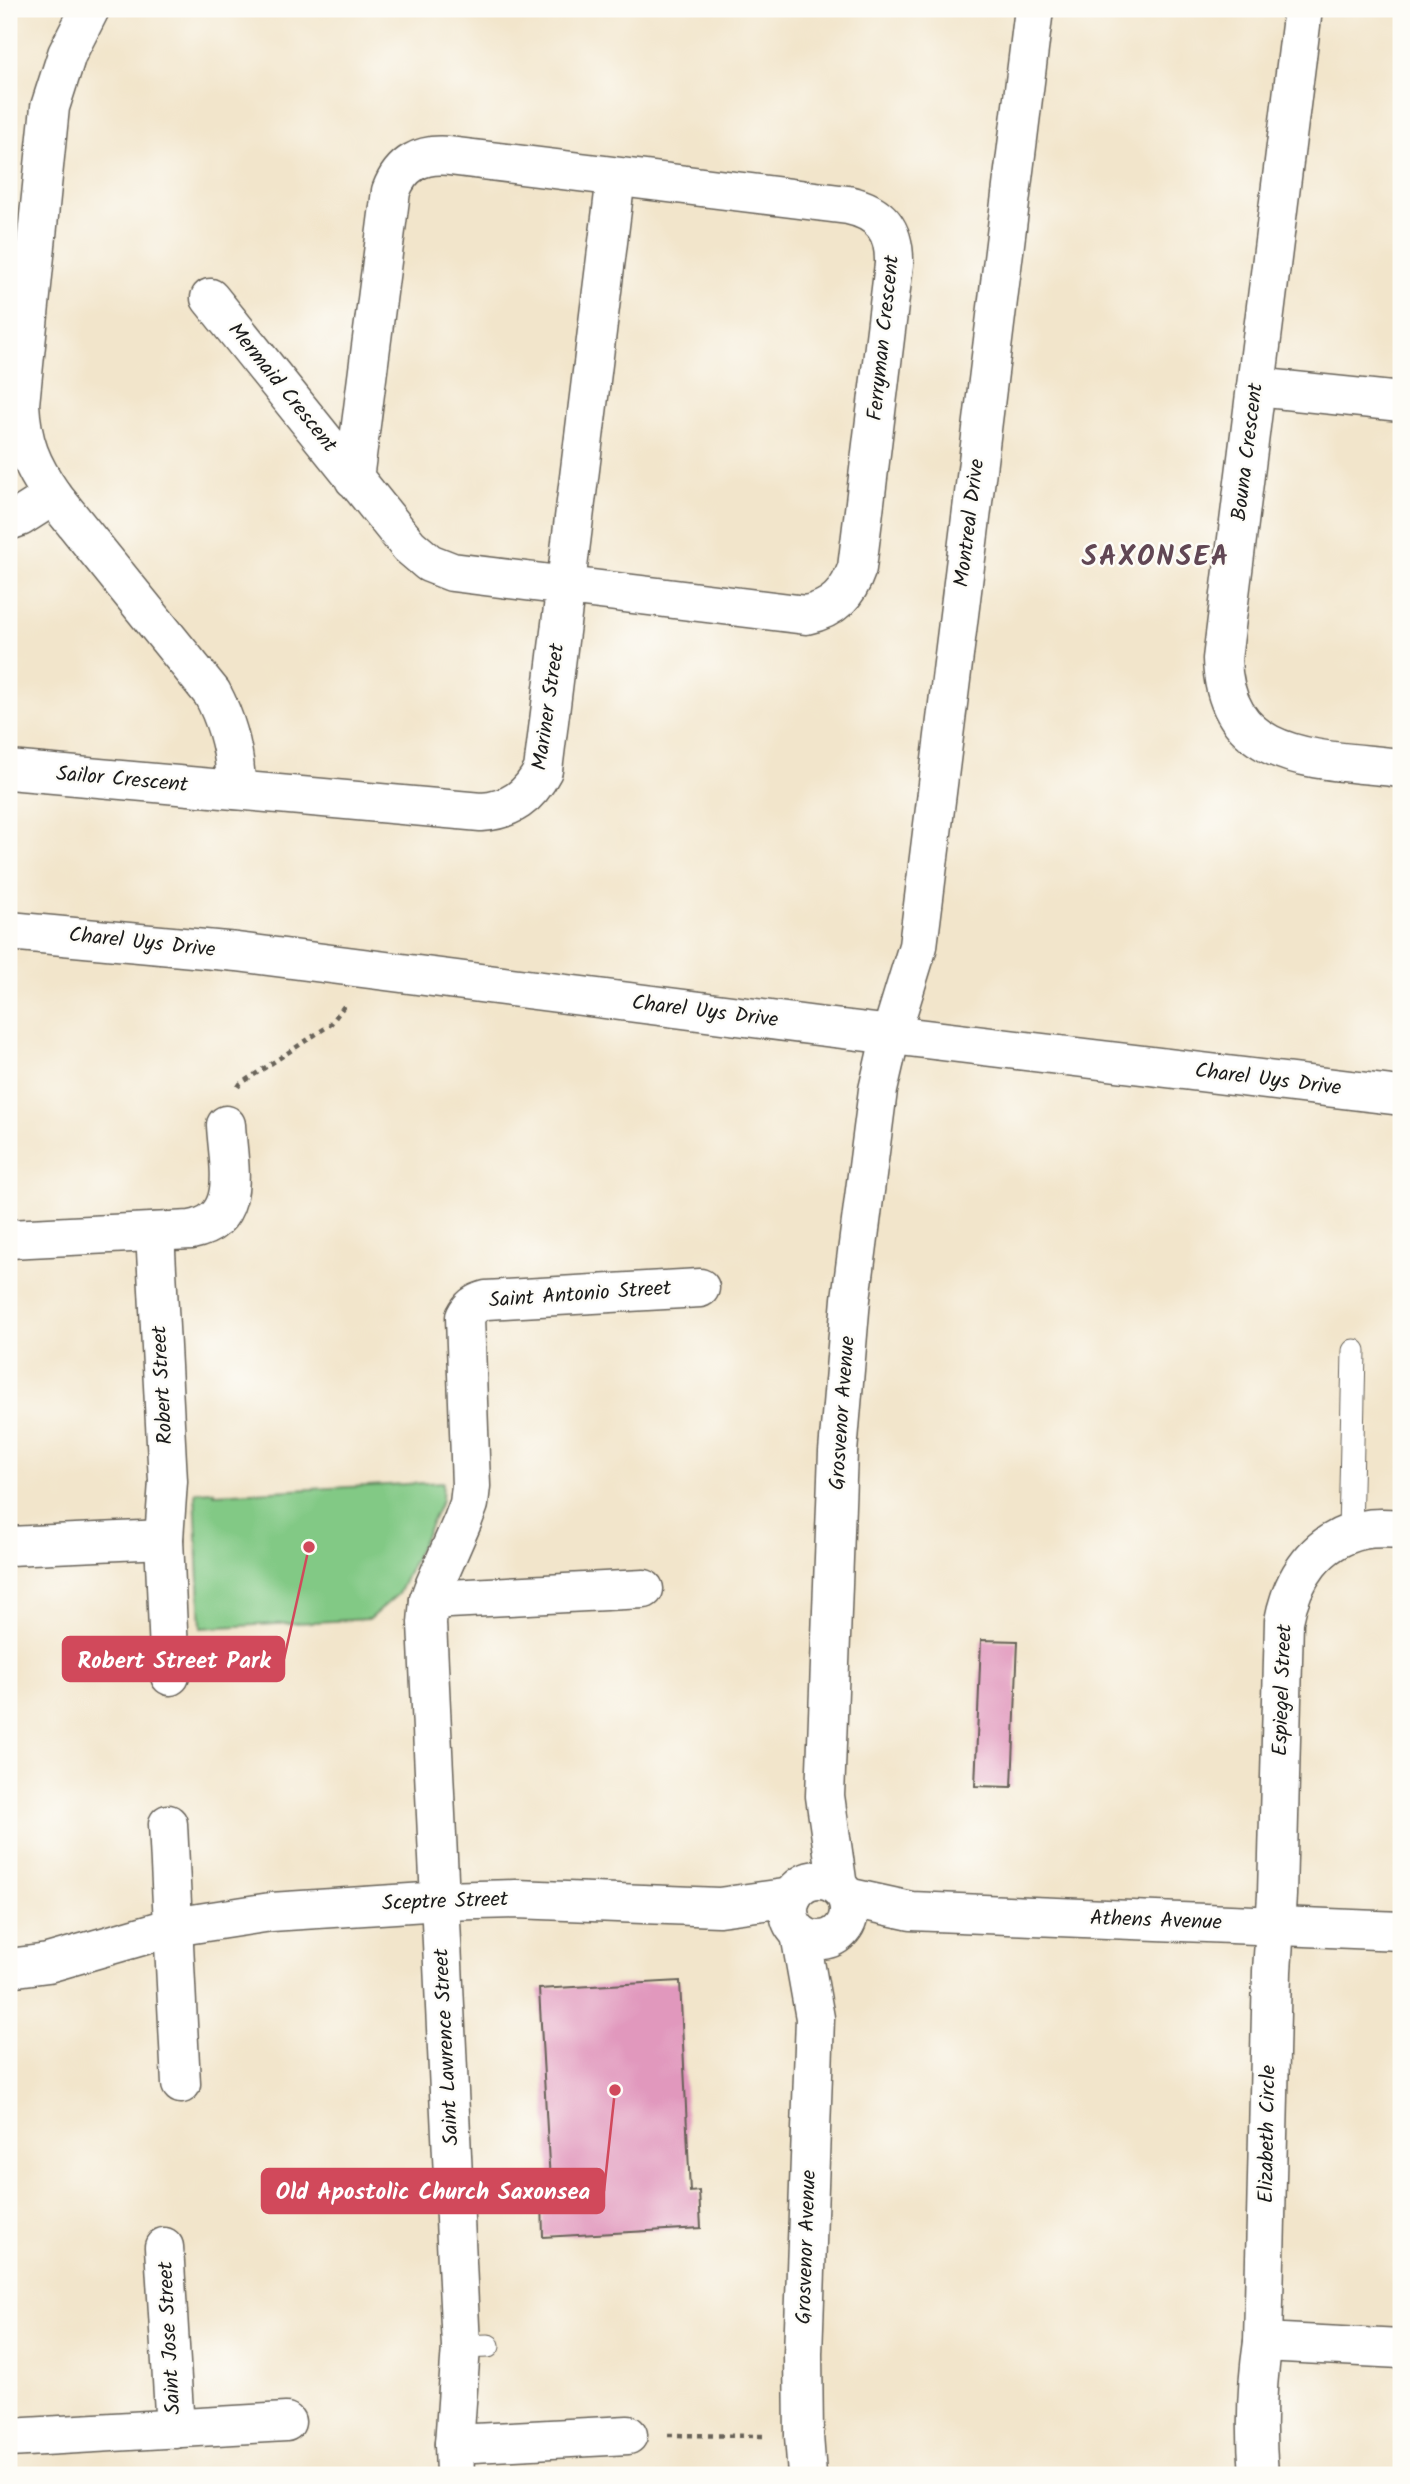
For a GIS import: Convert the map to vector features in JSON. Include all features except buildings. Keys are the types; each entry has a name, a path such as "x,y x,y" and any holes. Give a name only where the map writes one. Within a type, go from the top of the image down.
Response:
{"street":[{"path":"90,9 67,54 50,107 20,404 25,446 37,472 53,496 212,693 222,711 234,750 236,790"},
{"name":"Montreal Drive","path":"891,1034 918,946 1034,9"},
{"name":"Bouna Crescent","path":"1303,9 1222,659 1222,677 1233,711 1260,740 1279,750 1300,756 1401,768"},
{"name":"Ferryman Crescent","path":"435,155 616,177 861,208 872,214 890,234 895,247 894,264 857,568 852,584 843,597 820,612 806,615 452,572 429,563 409,546 354,479 389,203 395,180 402,170 410,163 435,155"},
{"name":"Mariner Street","path":"236,790 481,812 512,806 536,785 543,770 616,177"},
{"name":"Mermaid Crescent","path":"210,298 354,479"},
{"path":"1256,387 1401,402"},
{"path":"9,521 53,496"},
{"name":"Sailor Crescent","path":"9,770 236,790"},
{"name":"Charel Uys Drive","path":"9,931 237,952 1401,1096"},
{"name":"Grosvenor Avenue","path":"807,2475 803,2354 815,2018 842,1910 825,1796 837,1479 850,1312 863,1194 878,1090 891,1034"},
{"path":"9,1239 202,1228 220,1215 229,1197 226,1125"},
{"name":"Robert Street","path":"155,1232 168,1481 164,1538 170,1675"},
{"name":"Saint Antonio Street","path":"441,1900 427,1636 429,1600 469,1504 471,1486 464,1317 476,1302 486,1300 700,1288"},
{"name":"Espiegel Street","path":"1275,1926 1284,1621 1288,1598 1298,1577 1312,1558 1329,1544 1350,1534 1375,1528 1401,1529"},
{"path":"9,1546 164,1538"},
{"path":"429,1600 644,1589"},
{"name":"Grosvenor Avenue","path":"815,2018 796,1910 825,1796"},
{"path":"168,1824 181,2084"},
{"path":"813,1881 827,1881 842,1910 826,1939 813,1940 796,1910 813,1881"},
{"name":"Sceptre Street","path":"9,1968 48,1963 173,1927 271,1912 441,1900 516,1899 796,1910"},
{"name":"Saint Lawrence Street","path":"441,1900 475,2346 454,2460 628,2435"},
{"name":"Athens Avenue","path":"842,1910 1401,1931"},
{"name":"Elizabeth Circle","path":"1259,2475 1255,2431 1263,2342 1275,1926"},
{"name":"Saint Jose Street","path":"164,2247 175,2429"},
{"path":"1263,2342 1401,2349"},
{"name":"Saint Jose Street","path":"9,2438 286,2422"}],"lane":[{"path":"1350,1534 1354,1351"}],"path":[{"path":"226,1125 240,1084 330,1026 371,968"},
{"path":"628,2435 804,2436"}],"green space":[{"path":"443,1482 442,1500 398,1594 369,1619 201,1628 195,1492 214,1491 214,1494"}],"place":[{"name":"Robert Street Park","path":"309,1547"},
{"name":"Old Apostolic Church Saxonsea","path":"615,2090"}],"district":[{"name":"SAXONSEA","path":"1156,557"}]}
